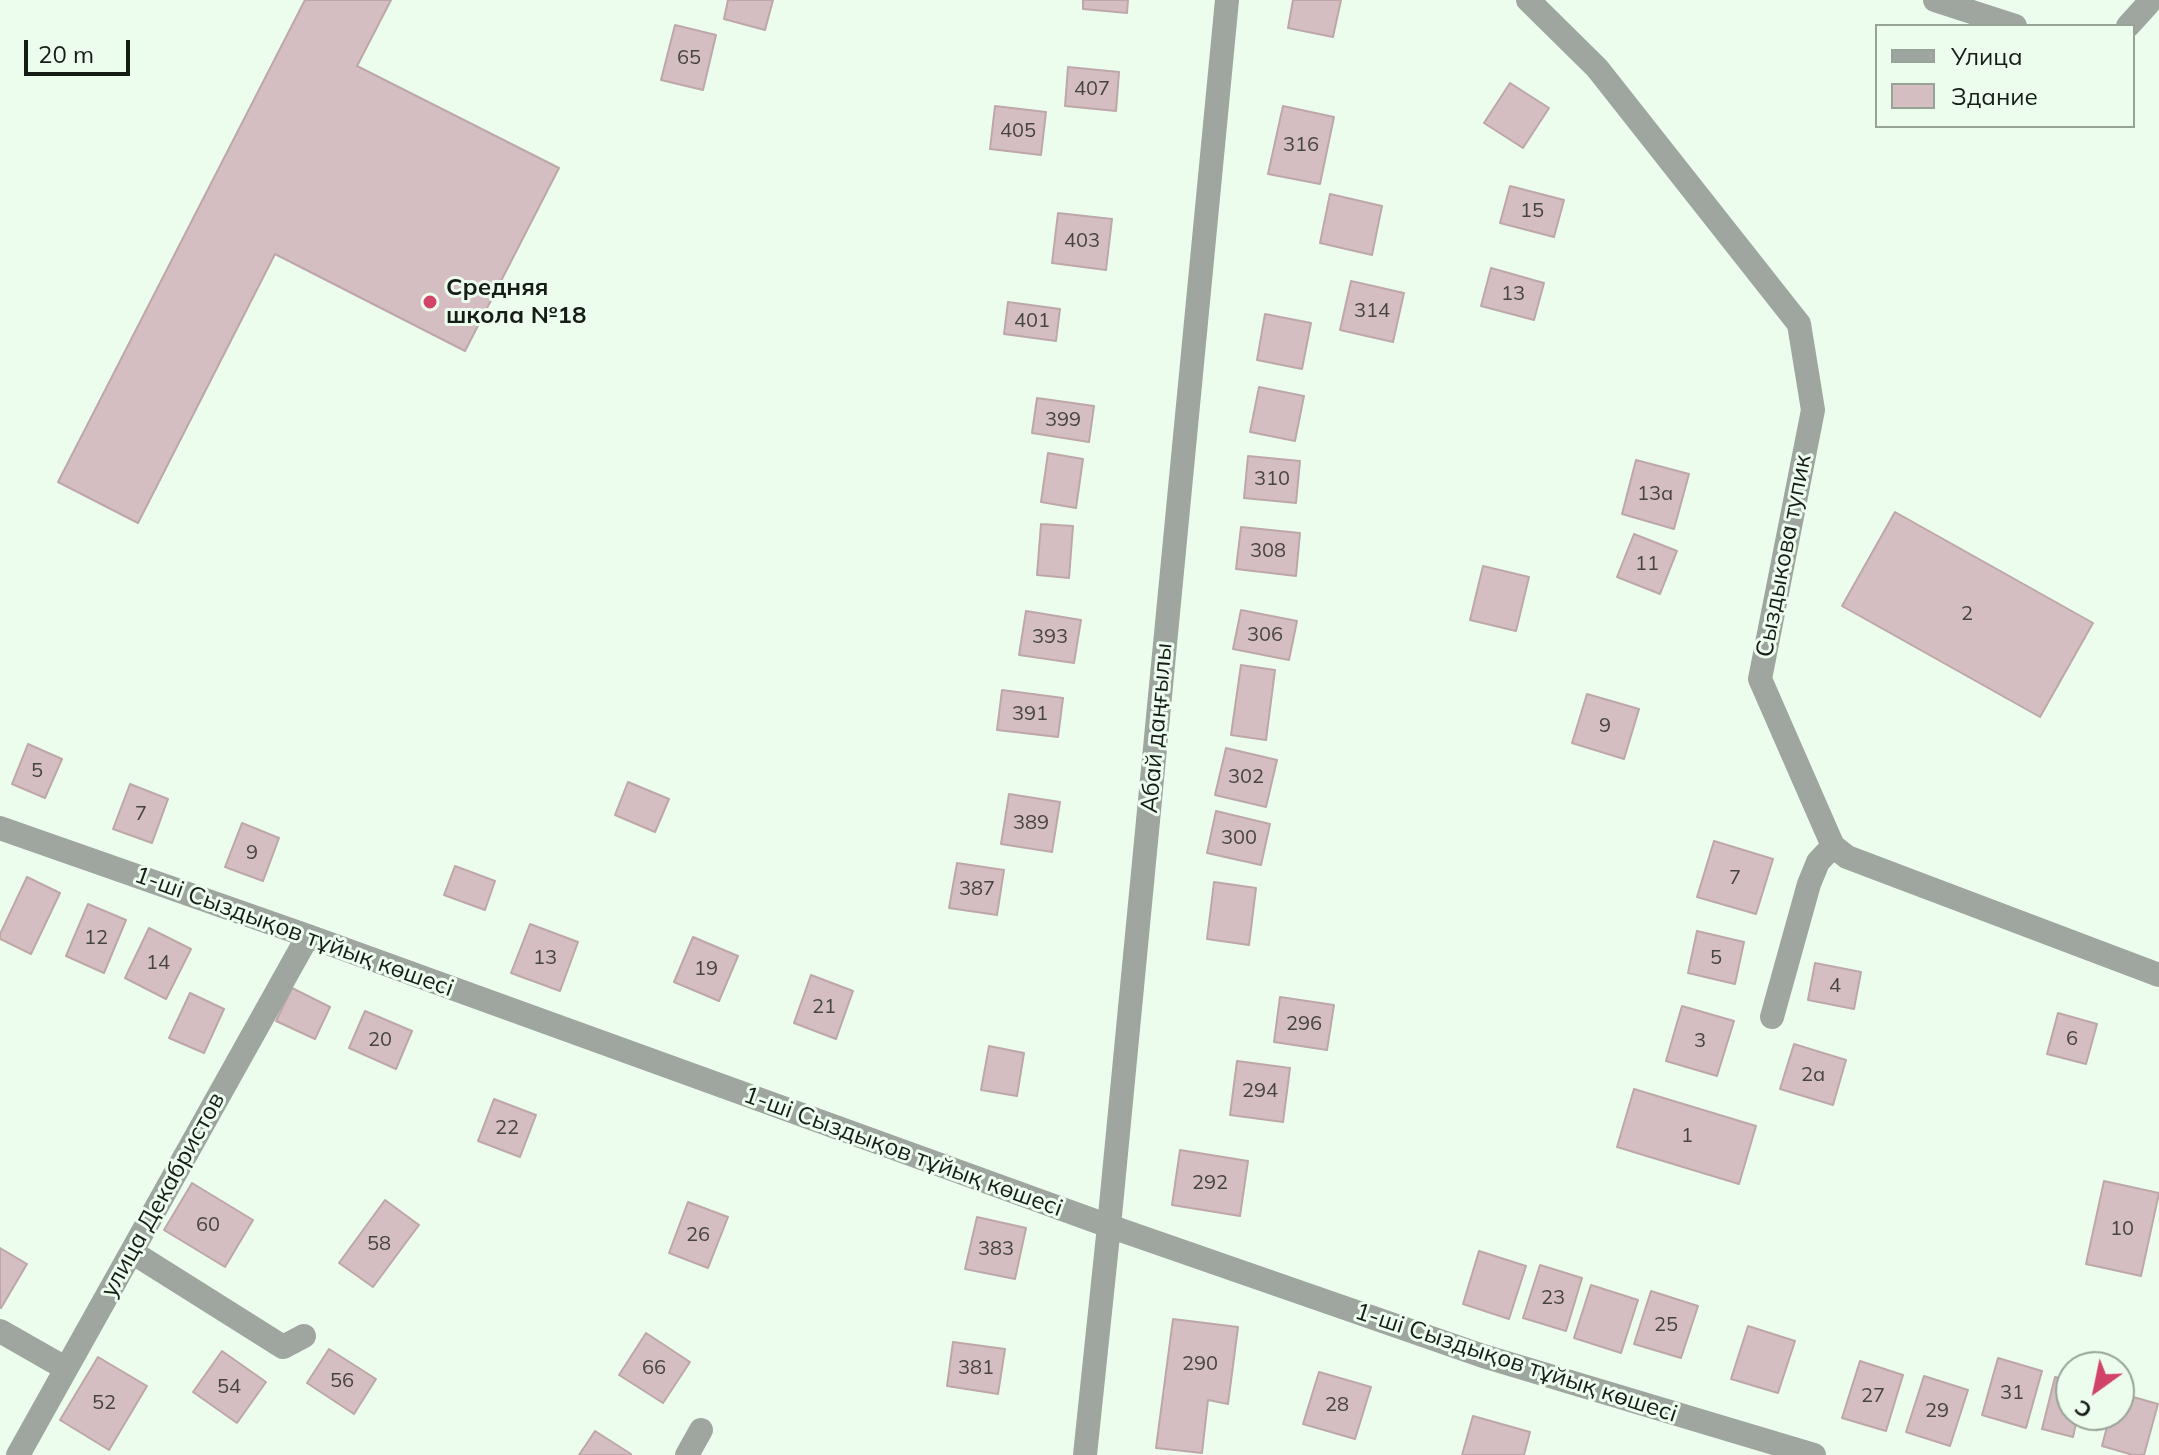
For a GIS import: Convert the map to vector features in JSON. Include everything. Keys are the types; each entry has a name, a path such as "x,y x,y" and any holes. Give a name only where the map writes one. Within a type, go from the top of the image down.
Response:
{"street":[{"name":"Абай даңғылы","path":"1085,1455 1227,0"},
{"name":"Сыздыкова тупик","path":"1528,0 1597,68 1799,324 1813,410 1760,679 1833,846"},
{"path":"1935,0 2009,24"},
{"path":"2130,24 2148,4 2148,0"},
{"name":"1-ші Сыздықов тұйық көшесі","path":"0,828 1109,1226 1483,1356 1814,1455"},
{"path":"1772,1017 1809,884 1818,862 1833,846 1847,857 2159,975"},
{"name":"улица Декабристов","path":"18,1455 308,936"},
{"path":"132,1252 283,1347 304,1336"},
{"path":"0,1331 65,1368"},
{"path":"687,1455 701,1430"}],"building":[{"name":"Средняя школа №18","path":"305,0 391,0 357,66 559,168 465,351 275,254 138,523 58,482"},
{"path":"728,0 773,0 765,30 724,19"},
{"path":"1083,0 1128,0 1127,13 1083,9"},
{"path":"1293,0 1341,0 1333,37 1288,28"},
{"path":"675,25 716,35 703,90 661,80"},
{"path":"1068,67 1119,72 1116,111 1065,106"},
{"path":"1510,83 1549,108 1523,148 1484,123"},
{"path":"995,106 1046,112 1041,155 990,149"},
{"path":"1283,106 1334,117 1320,184 1268,174"},
{"path":"1510,186 1564,200 1554,237 1500,223"},
{"path":"1330,194 1382,206 1372,255 1320,243"},
{"path":"1058,213 1112,219 1106,270 1052,263"},
{"path":"1491,268 1544,283 1534,320 1481,306"},
{"path":"1351,281 1404,293 1393,342 1340,330"},
{"path":"1008,302 1060,309 1056,341 1004,334"},
{"path":"1265,314 1311,323 1302,369 1257,360"},
{"path":"1259,387 1304,396 1295,441 1250,432"},
{"path":"1037,398 1094,406 1089,442 1032,433"},
{"path":"1048,453 1083,459 1076,508 1041,502"},
{"path":"1248,456 1300,461 1296,503 1244,498"},
{"path":"1636,460 1689,474 1674,529 1622,514"},
{"path":"1895,512 2093,623 2040,717 1842,606"},
{"path":"1041,524 1073,526 1069,578 1037,575"},
{"path":"1241,527 1300,533 1296,576 1236,569"},
{"path":"1634,534 1677,551 1660,594 1617,577"},
{"path":"1483,566 1529,577 1516,631 1470,620"},
{"path":"1241,610 1297,621 1289,660 1233,649"},
{"path":"1026,611 1081,620 1074,663 1019,655"},
{"path":"1241,665 1275,670 1266,740 1231,735"},
{"path":"1002,690 1063,698 1058,737 997,730"},
{"path":"1587,694 1639,709 1624,759 1572,743"},
{"path":"28,744 62,759 45,798 12,784"},
{"path":"1226,748 1277,760 1266,807 1215,795"},
{"path":"628,782 669,799 655,832 615,815"},
{"path":"130,784 168,799 152,843 113,829"},
{"path":"1009,794 1060,802 1052,852 1001,844"},
{"path":"1216,811 1270,824 1261,865 1207,853"},
{"path":"242,823 279,838 263,881 225,867"},
{"path":"1714,841 1773,859 1756,914 1697,897"},
{"path":"957,863 1004,870 997,915 949,908"},
{"path":"455,866 495,881 485,910 444,895"},
{"path":"27,877 60,893 31,954 0,939"},
{"path":"1214,882 1256,888 1249,945 1207,939"},
{"path":"88,904 126,920 104,973 66,956"},
{"path":"530,924 578,942 560,991 511,973"},
{"path":"149,928 191,949 166,999 125,978"},
{"path":"1697,931 1744,942 1735,984 1688,973"},
{"path":"693,937 738,956 719,1001 674,982"},
{"path":"1815,963 1861,972 1854,1009 1808,1000"},
{"path":"811,975 853,991 836,1039 794,1023"},
{"path":"292,988 330,1007 315,1039 276,1021"},
{"path":"190,993 224,1009 204,1053 169,1038"},
{"path":"1280,997 1334,1005 1327,1050 1274,1042"},
{"path":"1682,1006 1734,1021 1717,1076 1666,1061"},
{"path":"365,1011 412,1031 396,1069 349,1048"},
{"path":"2058,1013 2097,1024 2086,1064 2047,1054"},
{"path":"1794,1044 1846,1060 1833,1105 1780,1089"},
{"path":"989,1046 1024,1053 1017,1096 981,1090"},
{"path":"1237,1061 1290,1068 1283,1122 1230,1115"},
{"path":"1634,1089 1756,1126 1739,1184 1617,1147"},
{"path":"494,1099 536,1115 520,1157 478,1141"},
{"path":"1180,1150 1248,1161 1240,1216 1172,1205"},
{"path":"2104,1181 2159,1193 2141,1276 2086,1264"},
{"path":"192,1183 253,1220 225,1267 164,1230"},
{"path":"385,1200 419,1225 373,1287 339,1263"},
{"path":"688,1202 728,1217 708,1268 669,1253"},
{"path":"977,1217 1026,1228 1015,1279 965,1269"},
{"path":"0,1248 27,1264 1,1308 0,1308"},
{"path":"1479,1251 1526,1266 1509,1319 1463,1304"},
{"path":"1540,1265 1582,1278 1566,1331 1523,1318"},
{"path":"1591,1285 1638,1300 1621,1353 1574,1338"},
{"path":"1651,1291 1698,1306 1681,1358 1634,1344"},
{"path":"1173,1319 1238,1327 1228,1404 1208,1400 1202,1453 1156,1448"},
{"path":"1748,1326 1795,1341 1778,1393 1731,1379"},
{"path":"646,1333 690,1362 663,1403 619,1375"},
{"path":"953,1342 1005,1349 998,1394 947,1386"},
{"path":"329,1349 376,1379 354,1414 307,1383"},
{"path":"222,1351 266,1382 237,1423 193,1392"},
{"path":"98,1357 147,1386 109,1450 60,1420"},
{"path":"1998,1358 2042,1371 2026,1428 1982,1415"},
{"path":"1860,1361 1903,1375 1886,1431 1842,1418"},
{"path":"1319,1372 1371,1387 1355,1439 1303,1424"},
{"path":"1924,1376 1968,1390 1950,1446 1906,1432"},
{"path":"2055,1377 2055,1431 2074,1431 2073,1437 2042,1429"},
{"path":"2135,1398 2158,1404 2144,1455 2102,1446 2106,1431 2135,1431"},
{"path":"1473,1416 1530,1432 1524,1455 1462,1455"},
{"path":"595,1431 631,1454 579,1455"}],"place":[{"name":"Средняя школа №18","path":"430,302"}]}
